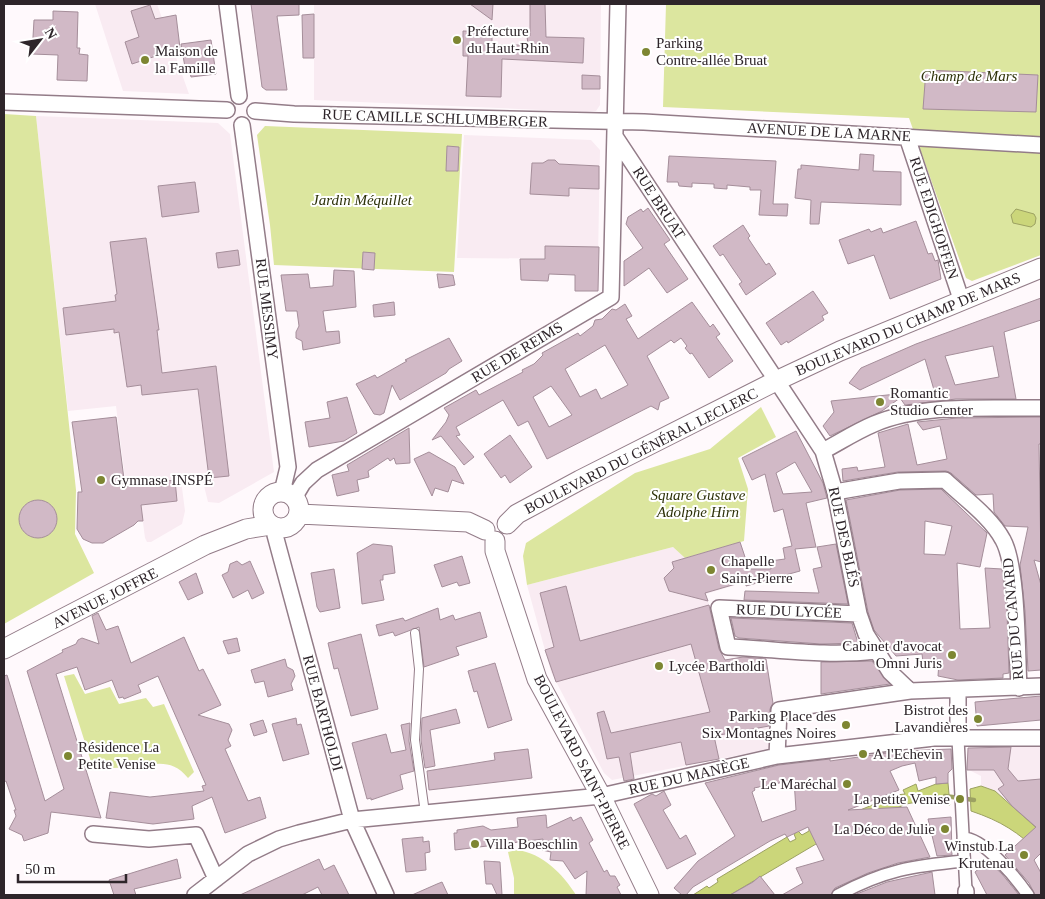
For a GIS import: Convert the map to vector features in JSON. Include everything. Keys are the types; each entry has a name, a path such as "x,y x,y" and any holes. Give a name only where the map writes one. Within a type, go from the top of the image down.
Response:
{"street":[{"path":"227,4 239,96"},
{"path":"616,130 618,4"},
{"path":"239,96 251,100 255,111 252,119 242,125 229,119 227,110 229,102 239,96"},
{"path":"4,102 227,110"},
{"name":"RUE CAMILLE SCHLUMBERGER","path":"255,111 616,130"},
{"name":"AVENUE DE LA MARNE","path":"616,130 644,122 1041,145"},
{"name":"RUE MESSIMY","path":"242,125 291,502"},
{"name":"RUE BRUAT","path":"616,130 776,381"},
{"name":"RUE DE REIMS","path":"291,502 303,483 317,470 611,297 616,130"},
{"name":"RUE EDIGHOFFEN","path":"907,137 961,300"},
{"name":"BOULEVARD DU CHAMP DE MARS","path":"776,381 840,351 1041,268"},
{"name":"RUE DES BLÉS","path":"776,381 823,451 835,492 859,614 866,634 890,672 910,691"},
{"name":"BOULEVARD DU GÉNÉRAL LECLERC","path":"490,535 487,523 494,518 502,518 507,524 518,514 580,480 776,381"},
{"path":"823,451 875,424 910,414 953,410 1041,408"},
{"name":"RUE DU CANARD","path":"835,492 899,481 945,480 991,525 1004,541 1011,568 1019,688"},
{"path":"291,502 292,524 286,527 274,526 263,512 265,503 270,496 291,502 468,522 490,535"},
{"name":"AVENUE JOFFRE","path":"205,545 265,503"},
{"name":"AVENUE JOFFRE","path":"4,649 205,545 246,530 274,526"},
{"name":"RUE BARTHOLDI","path":"274,526 276,540 352,820 386,895"},
{"name":"BOULEVARD SAINT-PIERRE","path":"490,535 537,679 601,796 649,895"},
{"name":"RUE DU LYCÉE","path":"859,614 719,608 728,647 844,654 875,651"},
{"path":"776,756 779,710 910,691 958,691 1041,686"},
{"path":"958,691 958,739 966,893"},
{"name":"RUE DU MANÈGE","path":"195,895 248,854 278,839 352,820 601,796 776,756 934,738 1041,738"},
{"path":"93,834 150,838 196,835 216,879"},
{"path":"963,838 972,838 989,851 1028,895"},
{"path":"838,895 878,875 915,866 964,861"}],"lane":[{"path":"415,633 419,668 415,740 424,813"}],"shaded area":[{"name":"Maison de la Famille","path":"95,4 157,4 189,94 123,91"},
{"name":"Préfecture du Haut-Rhin","path":"314,4 601,4 600,105 596,111 587,112 314,100"},
{"path":"36,116 218,123 230,134 274,472 219,503 208,502 202,478 181,480 185,511 182,524 151,542 147,542 145,538 138,484 126,486 116,406 68,411"},
{"path":"464,135 591,140 600,150 598,259 457,258"},
{"path":"1016,209 1034,214 1036,218 1035,224 1031,227 1013,223 1011,215"},
{"name":"Lycée Bartholdi","path":"741,543 752,580 706,594 725,660 765,653 775,724 770,726 771,749 612,780 604,773 551,672 527,585 673,547 685,558"},
{"path":"1041,746 1041,832 995,791 981,786 981,776 969,770 968,748"},
{"path":"948,783 950,805 923,801 906,804 816,844 730,895 693,895 707,886 709,888 718,882 717,879 787,837 790,842 796,839 794,834 798,831 802,835 826,819 846,816 896,795 905,794 903,790 916,784 918,791 936,784"},
{"path":"981,786 995,791 1041,832 1041,854 1025,839 1009,828 971,811 970,789"}],"green space":[{"name":"Champ de Mars","path":"666,4 1041,4 1041,255 972,281 966,278 909,118 663,107"},
{"path":"4,114 36,116 76,490 75,534 94,573 4,624"},
{"name":"Jardin Méquillet","path":"265,126 462,134 454,272 274,265 257,135"},
{"name":"Square Gustave Adolphe Hirn","path":"761,407 776,437 738,458 748,489 744,541 685,558 673,547 527,585 523,556 526,543 635,473 710,449"},
{"path":"74,674 85,694 110,687 119,704 146,698 153,707 164,704 194,772 188,778 176,767 163,764 93,768 64,676"},
{"path":"517,850 535,855 551,866 576,895 514,895 514,878 508,852"}],"building":[{"path":"251,4 299,4 299,15 277,16 287,90 266,90 262,87"},
{"path":"470,4 493,4 492,20"},
{"path":"530,4 545,4 546,37 584,38 583,63 502,59 501,97 466,96 468,56 463,56 463,31 492,32 492,45 528,45 527,36 530,36"},
{"path":"150,5 155,19 176,15 180,48 132,64 125,42 139,37 131,11"},
{"path":"53,11 78,12 77,48 80,48 79,54 88,55 87,81 57,80 58,55 32,54 34,20 53,20"},
{"path":"314,14 314,58 303,58 302,15"},
{"path":"211,40 216,74 191,77 190,72 186,73 181,44"},
{"path":"926,70 1038,75 1036,112 923,109"},
{"path":"582,75 600,76 600,89 582,89"},
{"path":"447,146 459,147 458,171 446,171"},
{"path":"860,154 874,155 873,171 901,172 901,205 821,202 819,224 810,224 811,200 795,198 798,169 801,169 801,165 859,170"},
{"path":"669,156 776,161 773,204 788,204 787,216 759,215 761,190 750,190 750,187 727,185 727,189 714,188 714,184 692,183 692,187 679,186 678,182 667,182"},
{"path":"548,160 555,160 559,164 599,166 599,189 569,188 569,196 530,194 532,163 543,163"},
{"path":"195,182 199,212 162,217 158,186"},
{"path":"648,208 670,240 664,244 688,279 667,293 649,268 624,286 624,261 643,248 626,224 628,217 641,209 643,212"},
{"path":"916,221 928,254 932,253 935,261 938,260 941,279 890,299 874,255 848,264 839,240 869,229 871,232 881,228 883,233"},
{"path":"743,225 750,236 748,238 766,265 769,263 776,274 746,295 739,284 742,282 723,254 720,256 713,246"},
{"path":"146,238 159,330 157,330 162,373 216,366 229,476 209,478 198,389 142,395 141,385 127,387 119,332 114,333 114,329 66,335 63,308 116,301 115,295 117,294 110,242"},
{"path":"545,246 599,247 598,291 575,291 575,275 549,274 548,281 521,280 520,259 545,259"},
{"path":"238,250 240,265 218,268 216,253"},
{"path":"363,252 375,253 374,270 362,269"},
{"path":"334,270 354,271 356,307 323,311 326,332 339,331 340,343 303,350 302,341 296,338 299,326 297,311 286,311 281,275 308,274 310,288 333,286"},
{"path":"437,274 453,275 455,285 439,288"},
{"path":"813,291 828,313 822,316 824,320 788,343 787,341 781,345 766,323"},
{"path":"1041,298 1041,320 1004,332 1016,399 956,399 905,405 900,398 882,411 830,436 823,426 834,412 831,401 934,390 925,359 860,390 849,383 861,368 916,344","holes":["993,346 999,377 955,385 945,356"]},
{"path":"394,302 395,315 374,317 373,305"},
{"path":"692,302 710,327 713,324 720,334 716,337 733,361 709,378 692,353 690,354 685,348 687,346 681,338 674,343 671,340 647,356 669,398 660,402 658,410 651,406 547,459 528,421 518,426 503,400 456,427 460,435 456,436 474,457 464,465 441,436 432,440 449,415 444,408 476,390 479,395 523,372 522,370 534,364 543,355 542,353 578,333 580,336 593,326 595,320 602,319 612,309 616,310 625,304 632,316 626,319 638,339","holes":["605,345 628,385 601,399 596,389 580,397 565,369","551,386 572,415 549,427 533,397"]},
{"path":"449,338 462,361 446,373 400,400 392,385 384,413 380,415 374,414 356,384 375,375 377,378 407,361 405,360"},
{"path":"347,397 357,433 344,441 309,447 305,422 330,418 327,402"},
{"name":"Gymnase INSPÉ","path":"116,417 125,487 175,480 177,501 141,505 143,521 138,521 103,543 92,543 83,539 77,529 78,492 82,492 72,422"},
{"path":"1041,417 1041,444 1039,444 1041,562 1034,560 1041,585 1041,670 1028,671 1025,611 1020,565 1028,527 1005,526 994,512 993,494 976,495 951,473 946,471 898,472 843,481 842,469 857,467 858,471 885,467 878,433 908,424 917,465 947,459 940,426 923,430 917,422 957,418"},
{"path":"409,428 410,463 396,464 394,458 390,461 388,458 368,471 369,477 357,480 359,491 337,496 332,475 349,471 347,465"},
{"path":"796,431 823,483 827,498 806,503 816,547 795,549 800,571 746,586 746,581 705,593 708,601 669,591 664,578 674,568 672,562 740,542 749,569 771,569 770,561 785,559 783,548 792,546 783,509 774,512 765,474 752,480 742,458","holes":["795,462 812,492 783,494 776,473"]},
{"path":"510,435 532,467 510,483 505,475 501,478 484,454"},
{"path":"429,452 455,467 464,484 452,480 448,492 435,488 432,496 414,459"},
{"path":"941,489 987,533 980,567 957,563 960,629 990,628 985,568 1002,569 1007,612 1009,673 1003,674 1003,678 958,680 938,676 939,662 923,662 922,654 896,656 874,630 868,612 846,500 900,490","holes":["925,521 952,526 945,555 924,554"]},
{"path":"38,500 52,505 57,519 52,533 38,538 24,533 19,519 24,505"},
{"path":"373,544 392,546 395,573 383,575 383,580 380,580 384,600 362,604 357,553"},
{"path":"836,544 848,604 744,600 745,591 819,593 813,569 822,567 817,547"},
{"path":"462,556 470,583 459,586 457,582 442,587 434,565"},
{"path":"237,561 242,565 250,561 264,593 252,599 248,590 233,598 222,575 228,572 230,564"},
{"path":"334,569 340,608 320,612 317,607 311,573"},
{"path":"196,573 203,593 188,600 179,582"},
{"path":"566,586 580,641 709,605 719,649 725,660 743,657 766,659 773,703 770,709 769,726 714,736 719,759 686,765 681,742 630,753 634,779 624,781 619,757 607,759 597,713 604,711 611,733 710,712 691,644 556,682 545,650 554,647 540,593"},
{"path":"438,608 440,620 453,615 455,620 480,612 487,637 456,647 459,655 424,667 419,627 395,636 393,632 379,636 376,625 403,618 405,621"},
{"path":"98,613 106,630 118,626 131,663 184,637 199,671 203,669 221,705 198,715 229,724 232,730 228,740 231,746 225,749 248,801 260,797 266,818 225,833 212,797 192,806 194,819 153,824 106,818 110,792 150,797 204,791 202,786 206,785 158,676 138,685 141,692 124,699 123,697 119,698 112,680 85,690 77,667 56,674 101,818 51,812 48,833 24,841 22,835 9,829 16,816 14,810 16,810 6,781 4,782 4,676 7,675 45,801 64,789 27,671 63,652 62,650 76,644 82,638 99,644 92,616"},
{"path":"731,618 852,623 858,643 821,644 739,638 735,636"},
{"path":"361,634 378,709 351,716 338,668 334,669 328,643"},
{"path":"237,638 240,651 228,654 223,641"},
{"path":"285,659 287,667 293,670 295,676 291,684 293,690 268,697 264,681 255,683 251,670"},
{"path":"872,661 890,684 821,694 821,662"},
{"path":"495,663 512,720 488,728 477,691 474,692 468,671"},
{"path":"1041,696 1041,720 977,726 975,702"},
{"path":"456,709 460,723 430,730 435,766 425,768 421,740 422,718"},
{"path":"296,718 297,725 301,724 309,754 283,761 272,724"},
{"path":"263,720 267,732 254,736 250,724"},
{"path":"410,723 409,741 414,771 400,775 403,789 371,800 371,798 367,799 352,743 386,734 391,753 406,750 401,725"},
{"path":"1011,747 1008,769 1018,781 1041,779 1041,853 1034,860 1041,873 1041,895 1035,895 1029,883 1005,855 1036,827 1012,806 998,789 1004,785 994,770 967,770 968,748"},
{"path":"528,749 532,778 429,790 427,771 495,760 494,753"},
{"path":"951,749 952,769 948,773 948,783 936,784 936,777 919,781 915,763 902,766 890,771 899,790 848,810 907,807 930,857 898,863 868,873 835,888 831,895 782,895 803,883 796,868 824,860 808,827 787,837 785,834 770,841 693,887 686,895 682,895 674,888 698,861 735,836 705,783 779,765 830,759 830,761 902,751","holes":["794,780 796,810 762,822 752,792 755,790 754,788"]},
{"path":"664,791 671,805 663,810 680,839 686,835 696,854 667,869 634,804 652,794 656,796"},
{"path":"546,815 547,828 571,817 573,821 581,817 593,840 589,843 604,872 607,870 610,876 615,876 620,885 617,887 621,895 586,895 587,871 575,879 563,861 550,860 551,852 542,850 543,839 455,850 454,833 457,833 457,830 483,826 491,830 518,827 517,818"},
{"path":"951,817 952,855 937,856 928,819"},
{"path":"423,837 423,842 429,841 430,852 425,853 426,870 406,872 402,839"},
{"path":"177,859 181,878 134,889 136,895 114,895 109,880"},
{"path":"319,859 324,870 334,865 349,895 322,895 318,887 302,895 240,895"},
{"path":"484,861 500,862 502,895 497,895 492,884 486,884"},
{"path":"988,861 1002,874 1019,895 987,895 975,872"},
{"path":"932,872 935,895 854,895 887,882"},
{"path":"760,876 775,895 730,895 753,882"},
{"path":"442,882 448,895 412,895 437,884"}],"waterway":[{"path":"945,796 974,800"}],"place":[{"name":"Préfecture du Haut-Rhin","path":"457,40"},
{"name":"Parking Contre-allée Bruat","path":"646,52"},
{"name":"Maison de la Famille","path":"145,60"},
{"name":"Romantic Studio Center","path":"880,402"},
{"name":"Gymnase INSPÉ","path":"101,480"},
{"name":"Chapelle Saint-Pierre","path":"711,570"},
{"name":"Cabinet d'avocat Omni Juris","path":"952,655"},
{"name":"Lycée Bartholdi","path":"659,666"},
{"name":"Bistrot des Lavandières","path":"978,719"},
{"name":"Parking Place des Six Montagnes Noires","path":"846,725"},
{"name":"A l'Echevin","path":"863,754"},
{"name":"Résidence La Petite Venise","path":"68,756"},
{"name":"Le Maréchal","path":"847,784"},
{"name":"La petite Venise","path":"960,799"},
{"name":"La Déco de Julie","path":"945,829"},
{"name":"Villa Boeschlin","path":"475,844"},
{"name":"Winstub La Krutenau","path":"1024,855"}]}
